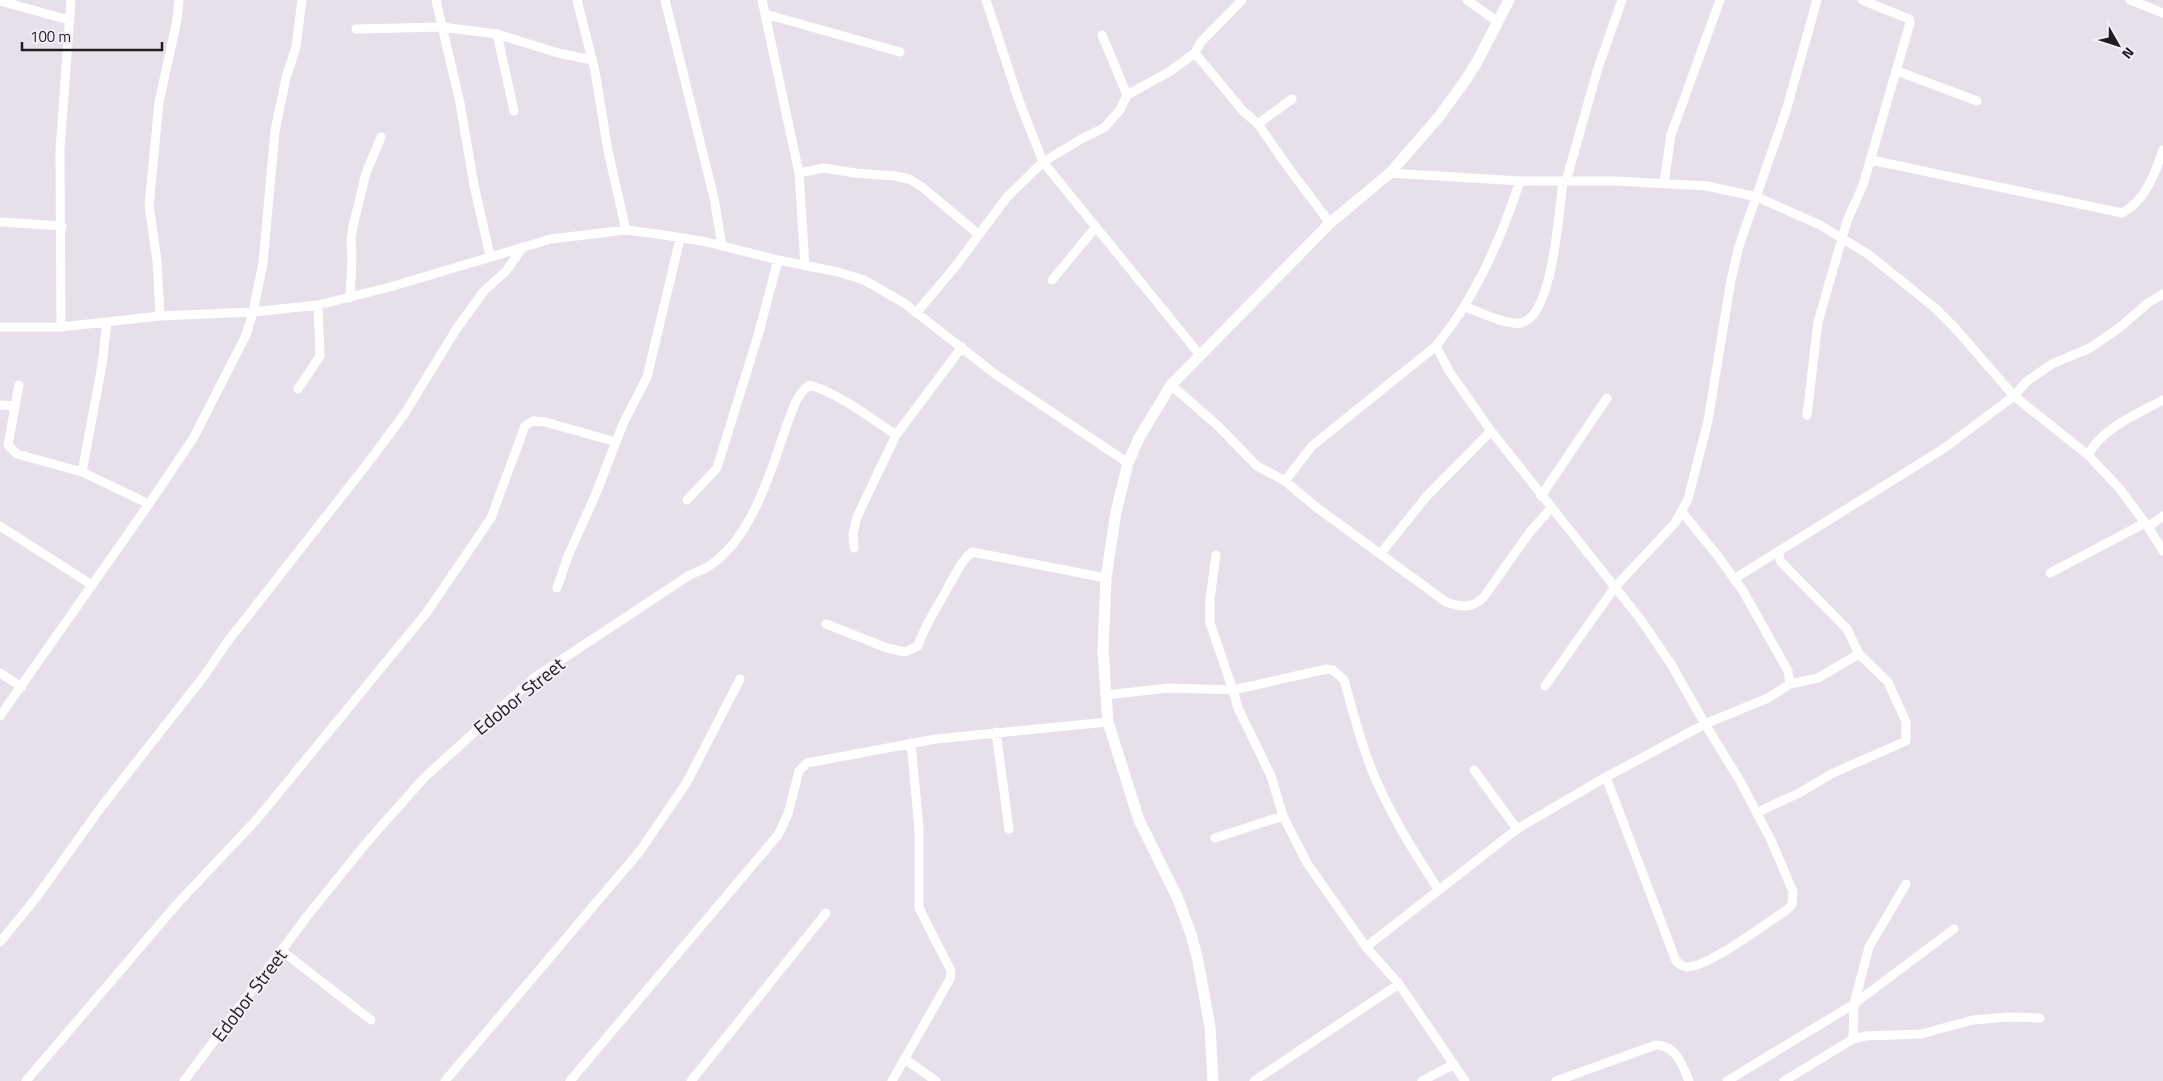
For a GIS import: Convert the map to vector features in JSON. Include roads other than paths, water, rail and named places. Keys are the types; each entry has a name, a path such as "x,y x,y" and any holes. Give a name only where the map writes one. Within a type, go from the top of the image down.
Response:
{"street":[{"path":"62,327 60,150 71,0"},
{"path":"160,316 157,260 149,206 158,102 177,20 179,0"},
{"path":"0,716 22,687 194,437 246,335 253,312 263,263 275,131 286,78 296,47 302,0"},
{"path":"436,0 460,103 474,185 490,256"},
{"path":"577,0 592,60 608,151 626,230"},
{"path":"665,0 714,198 722,246"},
{"path":"762,0 799,174 805,266"},
{"path":"986,0 1019,101 1043,162 1200,355"},
{"path":"916,313 954,267 1007,196 1043,162 1104,128 1120,110 1127,95 1169,72 1195,53 1201,42 1242,0"},
{"path":"1467,0 1498,22"},
{"path":"1213,1081 1210,1027 1191,934 1178,899 1139,820 1108,722 1103,651 1106,578 1116,512 1128,463 1138,438 1171,385 1330,224 1390,173 1438,118 1465,82 1509,0"},
{"path":"1466,307 1494,318 1519,324 1530,320 1537,312 1550,278 1565,181 1598,68 1622,0"},
{"path":"1664,183 1672,134 1720,0"},
{"path":"1545,686 1614,587 1675,523 1682,512 1695,476 1708,421 1731,280 1739,246 1786,111 1817,0"},
{"path":"1806,415 1818,322 1847,221 1863,185 1871,160 1909,27 1909,19 1862,0"},
{"path":"2130,0 2155,5 2163,13"},
{"path":"0,1 69,20"},
{"path":"765,14 900,52"},
{"path":"356,29 442,27 497,34 558,53 592,60"},
{"path":"497,34 514,111"},
{"path":"1102,35 1127,95"},
{"path":"1195,53 1242,111 1258,124 1330,224"},
{"path":"1896,71 1977,101"},
{"path":"1258,124 1292,99"},
{"path":"350,298 352,259 350,239 366,174 381,137"},
{"path":"1871,160 2122,213 2133,207 2144,193 2163,150"},
{"path":"799,174 824,168 909,179 922,187 978,234"},
{"path":"1390,173 1520,181 1664,183 1707,186 1757,197 1820,225 1868,254 1925,299 1955,328 2014,396 2088,455 2120,489 2163,551"},
{"path":"1285,480 1312,446 1436,346 1466,307 1494,250 1520,181"},
{"path":"0,222 62,226"},
{"path":"1052,280 1095,228"},
{"path":"0,326 62,327 160,316 253,312 318,305 350,298 551,239 626,230 722,246 838,272 864,280 904,303 995,374 1128,463"},
{"path":"557,588 568,556 595,496 623,424 647,377 680,239"},
{"path":"0,942 36,898 102,806 204,676 228,641 377,452 405,413 457,328 484,291 506,271 523,247"},
{"path":"687,500 717,468 759,332 778,260"},
{"path":"1734,579 1943,449 2014,396 2026,382 2052,364 2090,348 2119,328 2148,303 2163,294"},
{"path":"298,389 320,356 318,305"},
{"path":"82,472 102,365 107,322"},
{"path":"1436,346 1449,371 1491,431 1641,620 1671,664 1758,812 1793,892 1792,904 1788,909 1730,948 1691,966 1681,966 1676,961 1660,924 1606,777"},
{"path":"854,548 853,533 857,517 896,435 962,347"},
{"path":"19,385 8,445 12,451 82,472 149,504"},
{"name":"Edobor Street","path":"184,1081 308,915 368,841 424,778 534,678 688,576 710,566 728,549 746,524 762,494 793,409 803,389 810,385 819,388 858,410 896,435"},
{"path":"1171,385 1217,425 1257,466 1285,480 1316,507 1446,602 1467,606 1476,604 1530,532 1551,508"},
{"path":"1541,496 1607,398"},
{"path":"2088,455 2093,447 2109,432 2126,420 2163,400"},
{"path":"0,405 15,406"},
{"path":"26,1081 177,904 258,818 427,612 491,518 525,426 534,421 545,422 616,442"},
{"path":"1381,553 1426,497 1491,431"},
{"path":"1682,512 1717,554 1734,579 1766,630 1788,671 1790,684"},
{"path":"2050,574 2163,516"},
{"path":"0,526 92,585"},
{"path":"826,624 886,648 905,652 918,646 922,631 955,571 972,552 1106,578"},
{"path":"1758,812 1801,792 1831,774 1906,741 1906,722 1888,682 1859,654 1847,629 1781,562 1778,552"},
{"path":"1216,555 1210,599 1210,623 1238,708 1258,744 1271,776 1283,816 1307,863 1366,947 1399,984 1465,1081"},
{"path":"1366,947 1517,829 1606,777 1705,724 1768,698 1790,684 1818,678 1859,654"},
{"path":"1105,695 1170,688 1233,690 1327,669 1339,674 1344,680 1360,737 1381,791 1401,830 1438,889"},
{"path":"0,673 22,687"},
{"path":"445,1081 640,851 686,782 740,679"},
{"path":"570,1081 778,835 788,814 797,775 801,768 817,760 867,753 911,743 996,732 1108,722"},
{"path":"996,732 1009,829"},
{"path":"892,1081 947,988 950,971 919,908 919,829 911,743"},
{"path":"1474,770 1517,829"},
{"path":"1215,838 1283,816"},
{"path":"1853,1039 1854,1004 1869,946 1906,884"},
{"path":"691,1081 826,913"},
{"path":"1727,1081 1854,1004 1954,929"},
{"path":"282,951 371,1020"},
{"path":"1254,1081 1399,984"},
{"path":"1784,1081 1853,1039 1866,1036 1921,1034 1973,1020 2008,1017 2040,1018"},
{"path":"1556,1081 1656,1045 1668,1047 1678,1056 1689,1081"},
{"path":"905,1059 936,1081"},
{"path":"1422,1081 1454,1064"}]}
